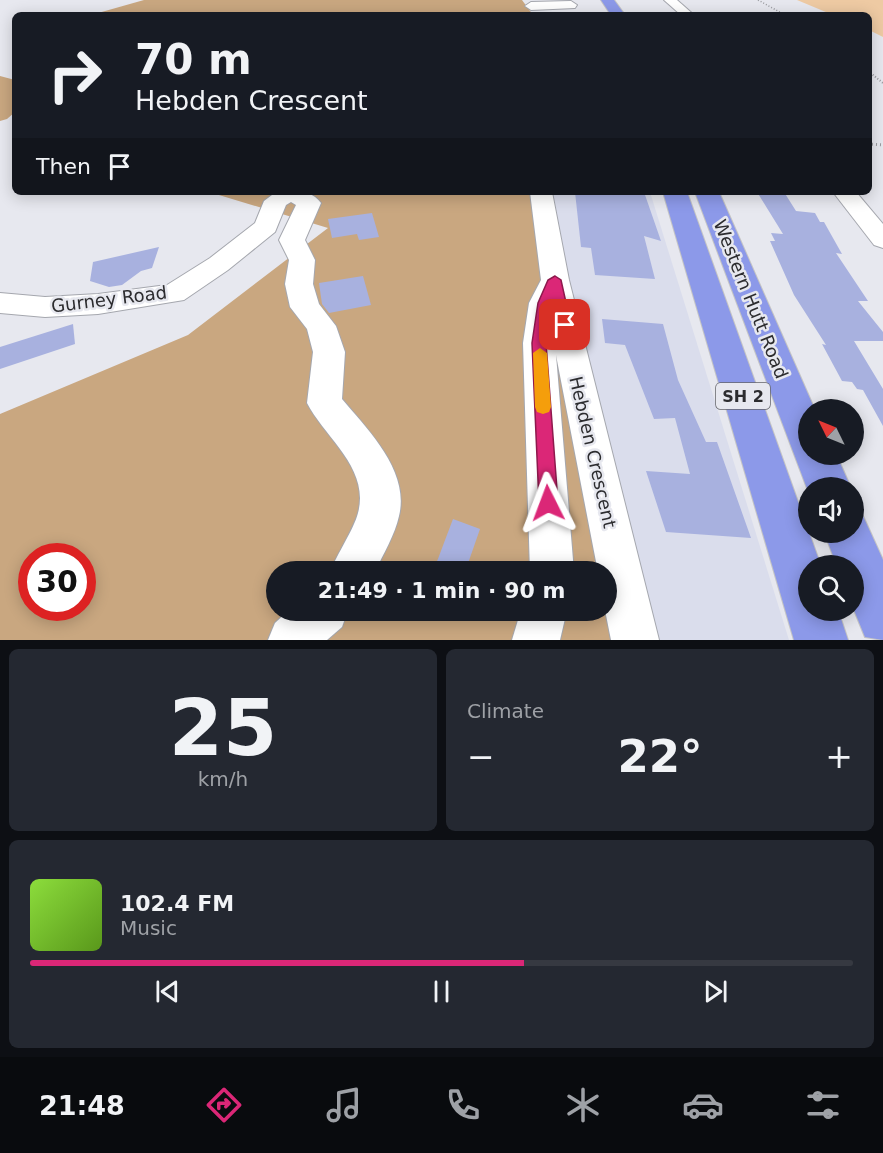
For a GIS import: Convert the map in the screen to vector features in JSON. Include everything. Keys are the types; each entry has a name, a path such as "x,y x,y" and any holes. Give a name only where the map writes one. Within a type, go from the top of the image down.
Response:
{"highway":[{"name":"Western Hutt Road","path":"676,195 798,570"},
{"name":"Western Hutt Road","path":"708,195 798,415"},
{"path":"852,543 883,619"},
{"path":"815,621 821,640"}],"street":[{"path":"670,0 684,12"},
{"path":"532,7 571,5"},
{"name":"Gurney Road","path":"0,303 45,307 98,304 174,293 219,264 266,227 276,201 287,195"},
{"name":"Gurney Road","path":"298,195 309,203 292,240 302,260 299,284 305,307 321,326 329,352 324,403 360,448 380,480 379,515 357,561"},
{"name":"Hebden Crescent","path":"541,195 555,280 635,640"},
{"path":"846,195 883,240"},
{"path":"551,561 539,343 544,303 555,280"},
{"path":"292,640 313,621"},
{"path":"536,640 541,621"}],"path":[{"path":"758,0 780,12"}],"shaded area":[{"path":"144,0 522,0 531,12 102,12"},
{"path":"797,0 883,0 883,37 872,32 872,12 826,12"},
{"path":"0,76 12,79 12,115 0,121"},
{"path":"219,195 537,195 612,561 266,561 266,621 617,621 617,586 628,640 0,640 0,414 188,335 328,228"},
{"path":"553,195 651,195 789,640 653,640 570,308"}],"building":[{"path":"575,195 645,195 661,241 644,236 655,279 595,275 591,248 581,247"},
{"path":"759,195 786,195 796,211 815,213 820,222 824,222 842,254 836,253 868,301 858,301 883,332 883,341 854,341 883,389 883,426 863,390 857,389 852,382 842,381 822,344 826,345 794,295 770,241 775,241 771,233 783,234"},
{"path":"372,213 379,237 359,240 357,234 332,238 328,219"},
{"path":"159,247 152,268 141,271 122,285 109,287 90,281 93,262"},
{"path":"363,276 371,305 329,313 322,304 319,283"},
{"path":"602,319 663,324 678,380 706,442 717,442 751,538 666,532 646,471 690,474 675,418 654,419 625,345 605,343"},
{"path":"73,324 75,344 0,369 0,347"},
{"path":"453,519 480,529 469,561 437,561"}],"slow traffic":[{"path":"540,353 543,407"}],"route":[{"path":"548,503 539,343 544,303 555,280 565,325"}]}
